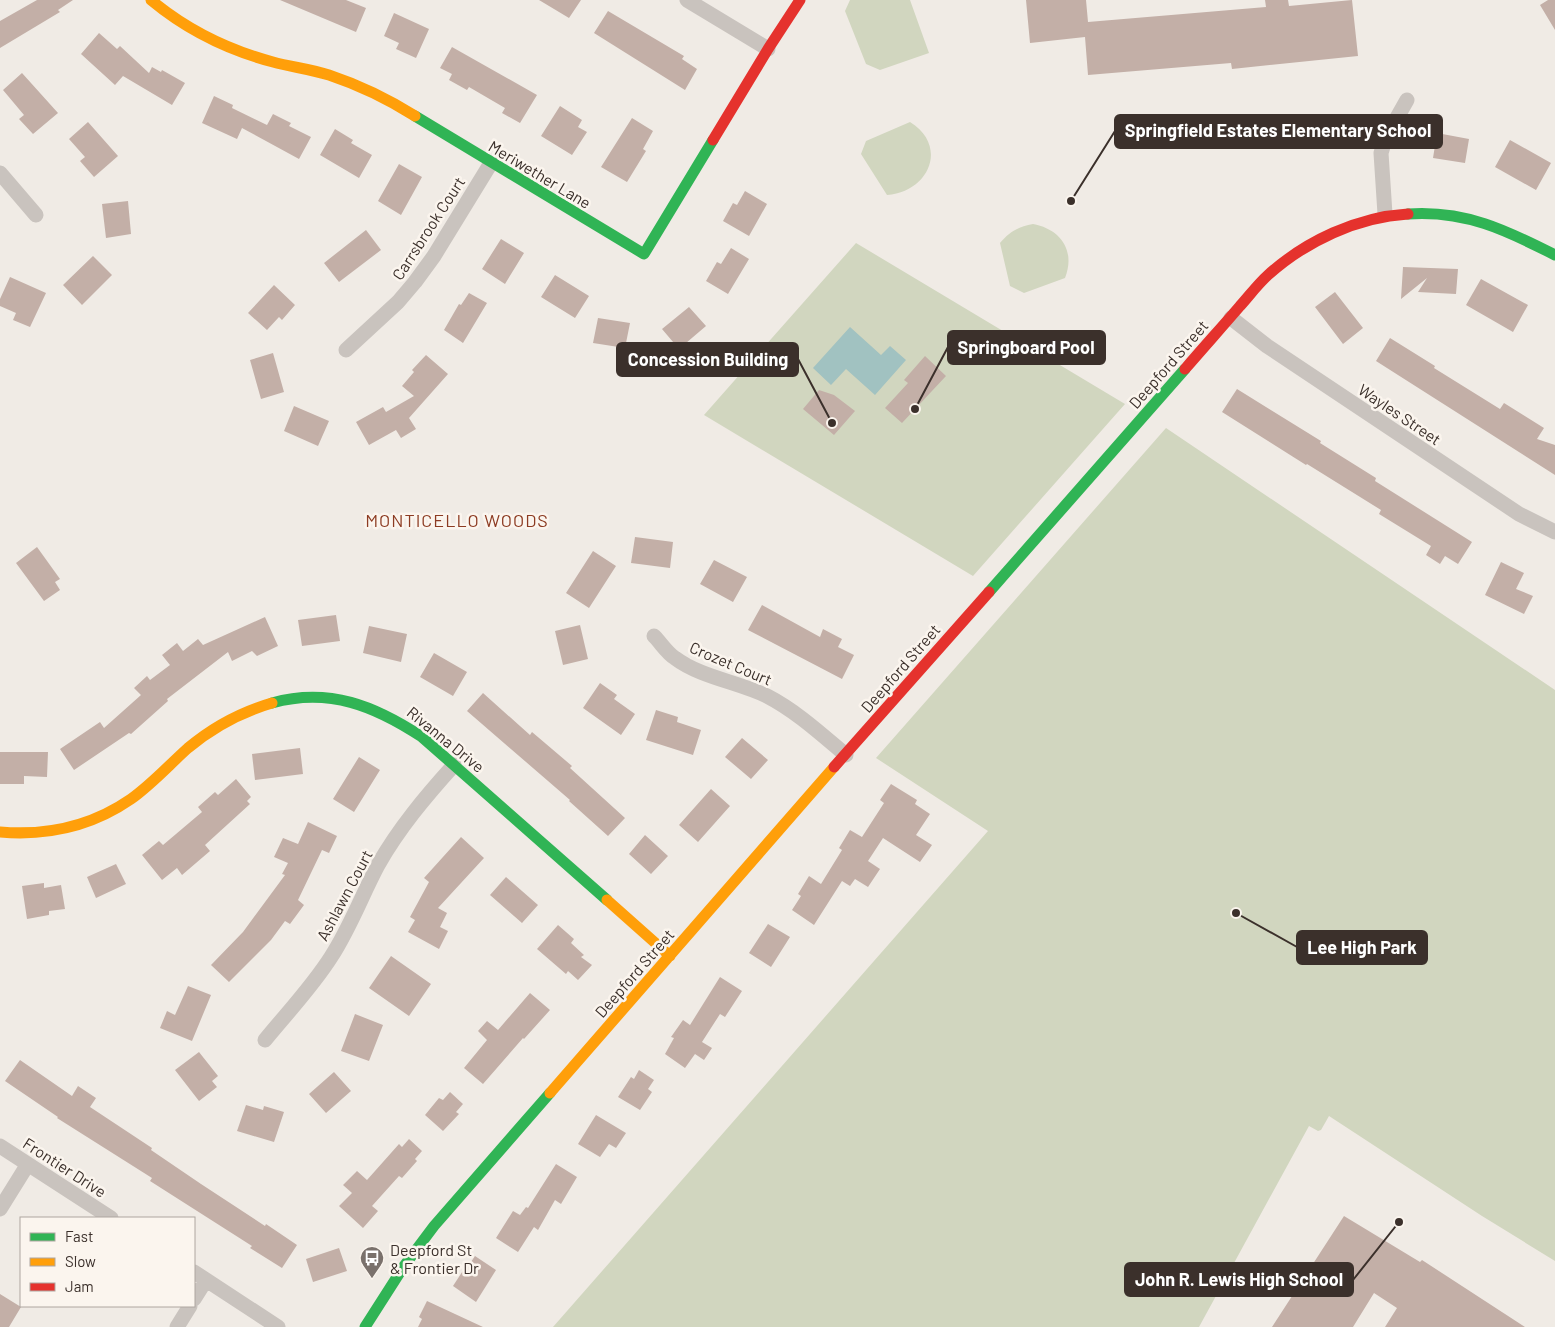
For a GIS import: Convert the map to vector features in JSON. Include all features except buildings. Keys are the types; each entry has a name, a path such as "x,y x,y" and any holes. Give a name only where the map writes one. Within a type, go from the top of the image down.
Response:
{"street":[{"name":"Meriwether Lane","path":"151,0 188,27 217,43 274,63 327,74 363,88 396,104 644,254 768,49 800,0"},
{"path":"687,0 768,49"},
{"path":"1385,214 1381,153 1386,137 1407,100"},
{"name":"Carrsbrook Court","path":"346,350 398,302 415,282 434,256 491,163"},
{"path":"0,172 36,215"},
{"name":"Deepford Street","path":"365,1327 404,1266 434,1226 1268,276 1302,248 1323,236 1385,214 1428,213 1465,217 1501,228 1555,255"},
{"name":"Wayles Street","path":"1231,318 1267,346 1519,514 1555,532"},
{"name":"Crozet Court","path":"654,636 675,658 696,669 750,688 799,716 846,755"},
{"name":"Rivanna Drive","path":"0,832 38,834 61,830 104,815 139,793 197,741 220,724 250,709 286,700 309,698 355,703 377,710 413,730 670,956"},
{"name":"Ashlawn Court","path":"264,1040 311,985 331,958 378,866 400,830 454,765"},
{"name":"Frontier Drive","path":"0,1146 109,1217"},
{"path":"0,1209 28,1164"},
{"path":"195,1295 200,1276 278,1327"},
{"path":"177,1327 189,1307"}],"green space":[{"path":"850,0 910,0 929,53 880,70 866,64 845,11"},
{"path":"910,122 922,132 929,143 931,155 929,166 923,177 914,186 902,192 887,195 861,154 866,141"},
{"path":"1033,224 1051,231 1063,242 1067,250 1068,268 1065,278 1024,293 1010,286 1000,243 1015,230"},
{"path":"856,243 1125,404 973,576 704,415"},
{"path":"1166,428 1555,690 1555,1261 1482,1216 1329,1116 1321,1130 1318,1131 1309,1126 1199,1327 553,1327 988,831 876,758"}],"water":[{"path":"850,327 881,355 890,346 906,360 875,395 846,369 831,385 813,368"}],"traffic: fast":[{"path":"415,116 644,254 713,140"},
{"path":"1408,214 1448,215 1467,219 1502,230 1555,255"},
{"path":"989,592 1185,369"},
{"path":"272,703 313,697 332,699 351,702 387,716 422,737 607,900"},
{"path":"365,1327 404,1266 434,1226 550,1093"}],"traffic: slow":[{"path":"151,0 179,21 224,45 273,62 340,79 373,93 415,116"},
{"path":"0,832 18,833 52,830 68,827 101,816 139,793 207,733 238,716 272,703"},
{"path":"550,1093 834,767"},
{"path":"607,900 670,956"}],"traffic: jam":[{"path":"713,140 800,0"},
{"path":"1185,369 1261,282 1283,263 1333,233 1370,220 1408,214"},
{"path":"834,767 989,592"}],"place":[{"name":"Springfield Estates Elementary School","path":"1071,201"},
{"name":"Springboard Pool","path":"915,409"},
{"name":"Concession Building","path":"832,423"},
{"name":"Lee High Park","path":"1236,913"},
{"name":"John R. Lewis High School","path":"1399,1222"},
{"name":"Deepford St & Frontier Dr","path":"372,1279"}],"district":[{"name":"MONTICELLO WOODS","path":"457,520"}]}
